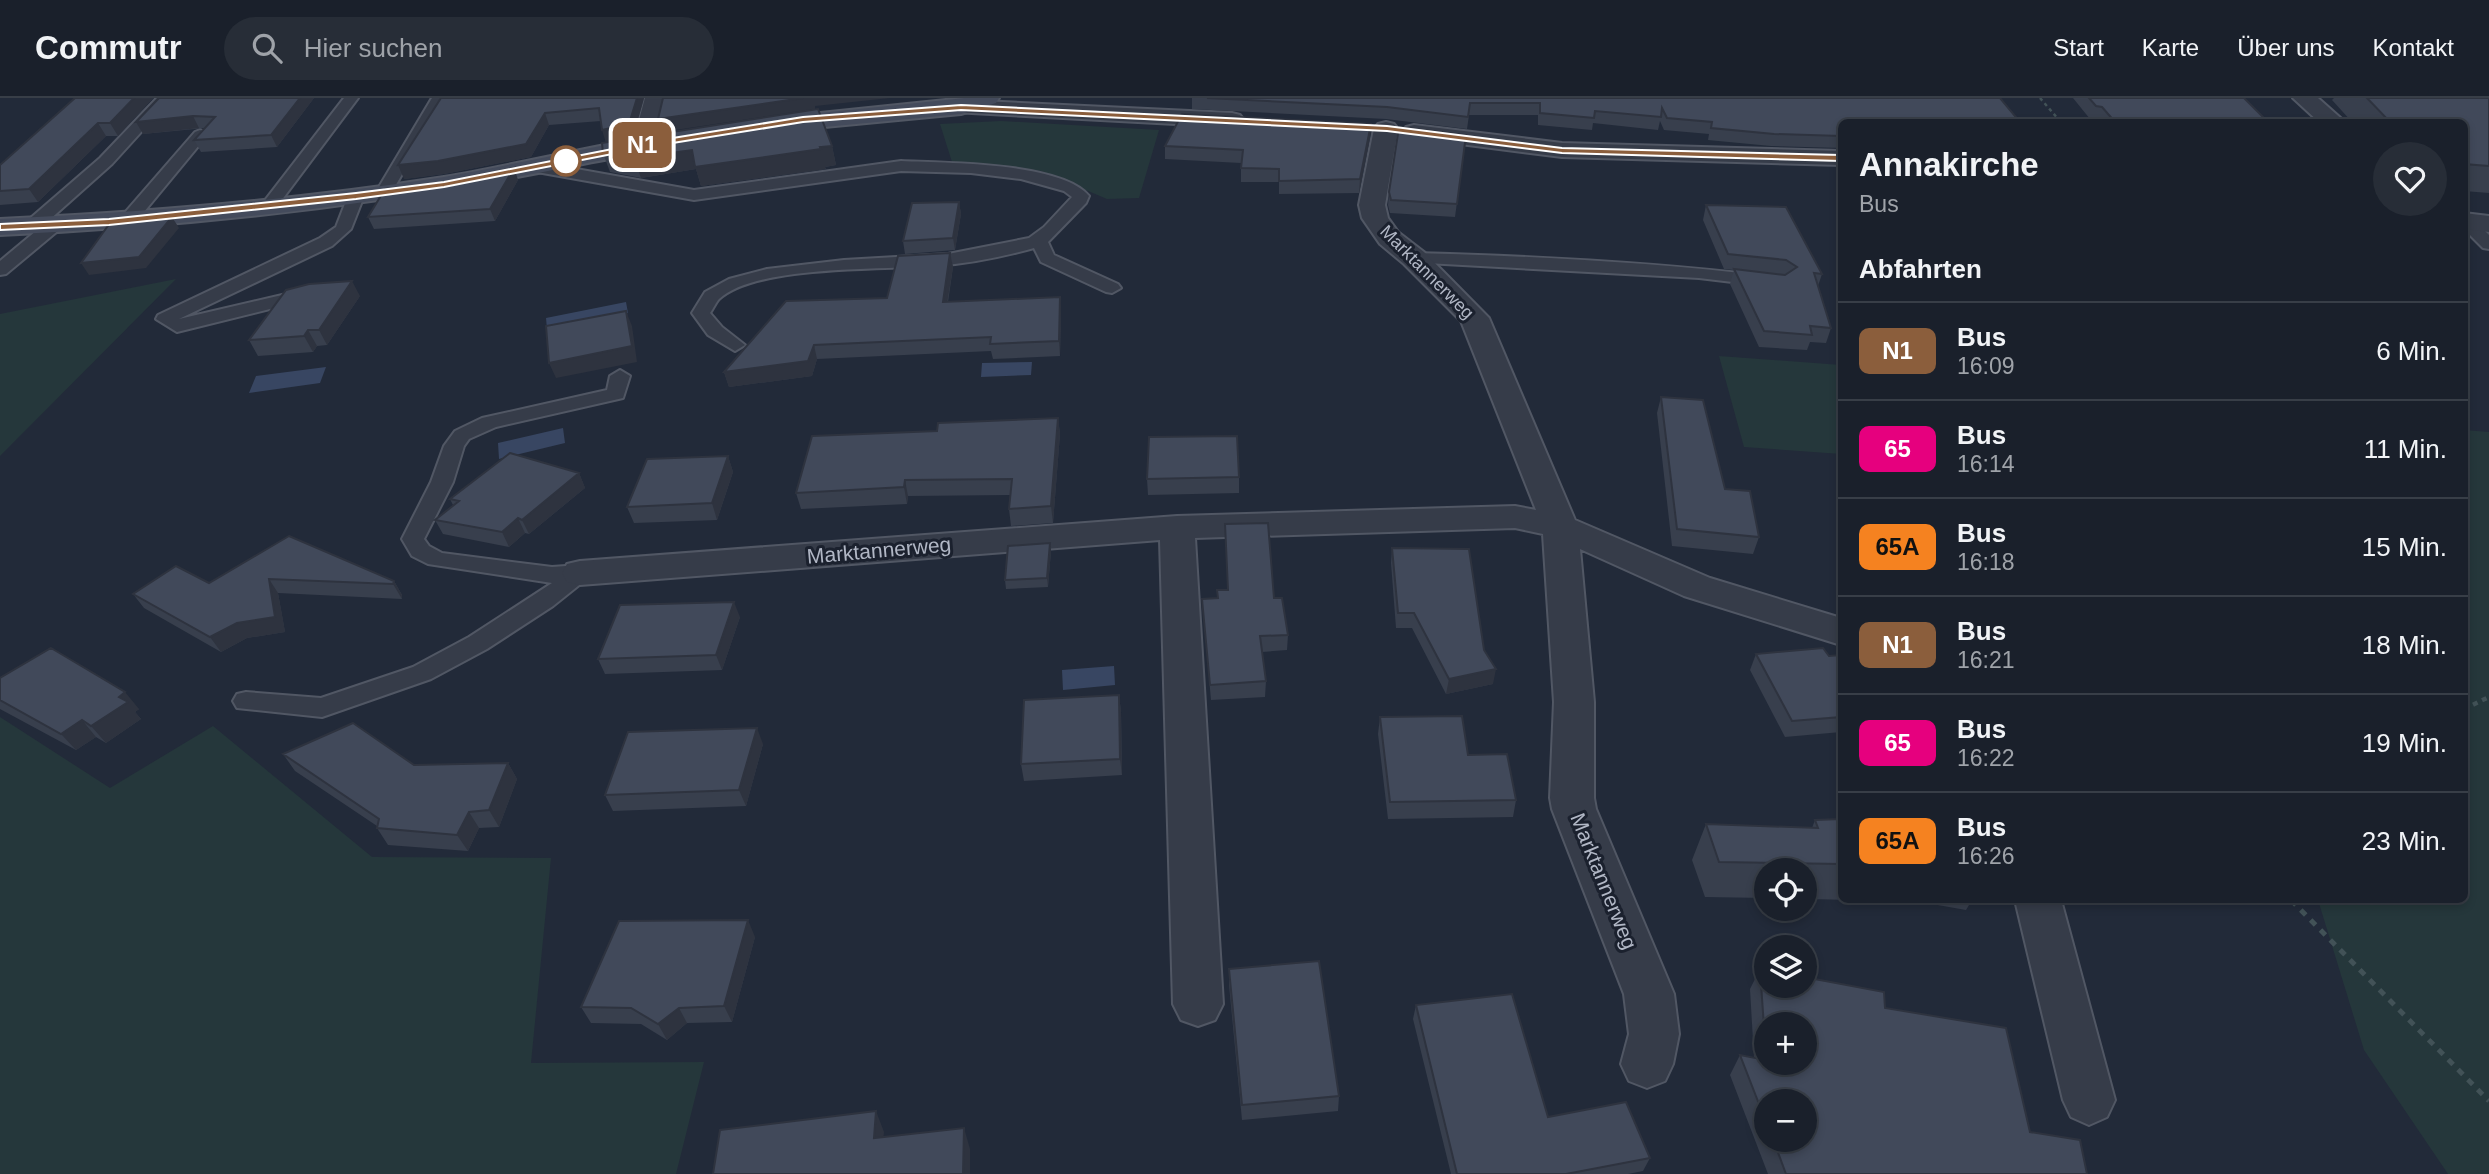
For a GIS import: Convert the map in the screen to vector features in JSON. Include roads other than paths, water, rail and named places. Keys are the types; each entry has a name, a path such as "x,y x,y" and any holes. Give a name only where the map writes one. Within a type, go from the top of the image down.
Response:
{"street":[{"path":"648,144 647,135 656,98"},
{"path":"961,107 988,98"},
{"path":"2305,98 2330,119"},
{"path":"750,128 803,120 961,107 1255,122"},
{"name":"Marktannerweg","path":"1647,1064 1654,1034 1649,994 1574,809 1572,798 1574,702 1560,527 1479,327 1468,311 1389,238 1375,218 1372,205 1375,128 1562,150 1838,158"},
{"path":"0,227 128,220 444,185 672,140"},
{"name":"Marktannerweg","path":"580,573 1177,527 1515,517 1560,527 1696,587 1838,631"},
{"path":"1177,527 1198,1004"},
{"path":"2039,903 2090,1100"}],"lane":[{"path":"0,270 164,98"},
{"path":"269,206 351,98"},
{"path":"384,192 439,98"},
{"path":"128,220 200,135"},
{"path":"537,167 694,195 901,166 971,168 1023,174 1070,188 1081,196 1078,203 1038,241 950,259 758,274 732,282 708,298 702,305 701,313 715,331 735,345"},
{"path":"309,294 177,326 165,319 326,242 343,229 356,196"},
{"path":"2473,222 2489,244"},
{"path":"1038,241 1047,258 1112,288"},
{"path":"1413,258 1498,260 1699,273 1781,283"},
{"path":"580,573 552,575 441,560 424,555 418,550 413,539 442,482 454,446 462,435 489,422 616,394 620,376"},
{"path":"246,701 322,708 422,673 478,643 545,600 580,573"}],"water":[{"path":"626,302 628,313 547,329 546,318"},
{"path":"1032,362 1031,375 981,377 982,363"},
{"path":"326,367 320,383 249,393 256,376"},
{"path":"563,428 565,443 499,459 498,443"},
{"path":"1114,666 1115,685 1063,690 1062,670"}]}
